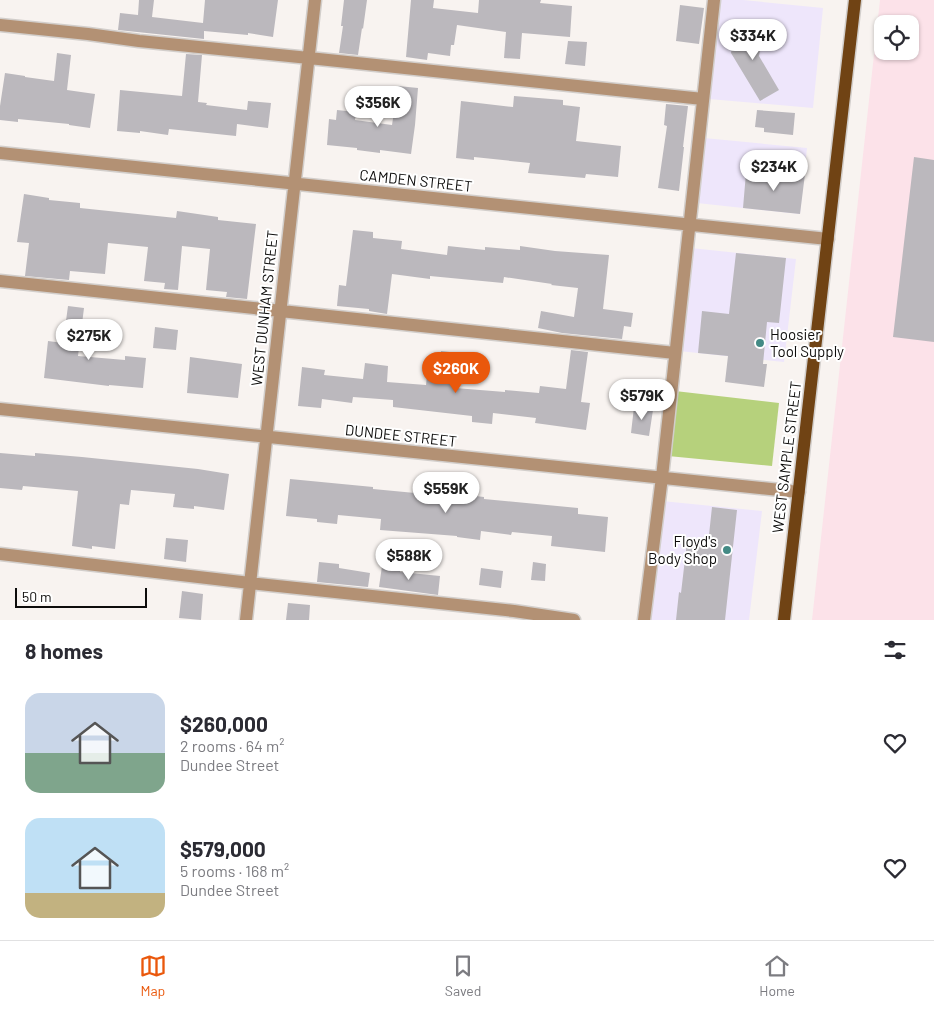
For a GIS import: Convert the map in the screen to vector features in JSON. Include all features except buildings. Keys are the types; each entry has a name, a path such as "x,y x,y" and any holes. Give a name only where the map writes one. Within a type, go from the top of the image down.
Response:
{"main road":[{"name":"WEST SAMPLE STREET","path":"784,620 855,0"}],"street":[{"name":"WEST DUNHAM STREET","path":"246,620 315,0"},
{"path":"644,620 662,477 714,0"},
{"path":"0,25 704,100"},
{"name":"CAMDEN STREET","path":"0,153 828,239"},
{"path":"0,281 675,353"},
{"name":"DUNDEE STREET","path":"0,409 799,492"},
{"path":"0,554 514,611 574,620"}],"shaded area":[{"path":"719,0 743,0 823,8 813,108 709,99"},
{"path":"880,0 934,0 934,620 812,620 874,55 874,60 919,60 919,15 878,15"},
{"path":"704,138 807,148 800,214 697,203"},
{"path":"691,248 796,259 784,362 679,351"},
{"path":"662,501 762,511 749,620 649,620"}],"green space":[{"path":"675,391 779,403 772,466 668,456"}],"place":[{"name":"Hoosier Tool Supply","path":"760,343"},
{"name":"Floyd's Body Shop","path":"727,550"}]}
